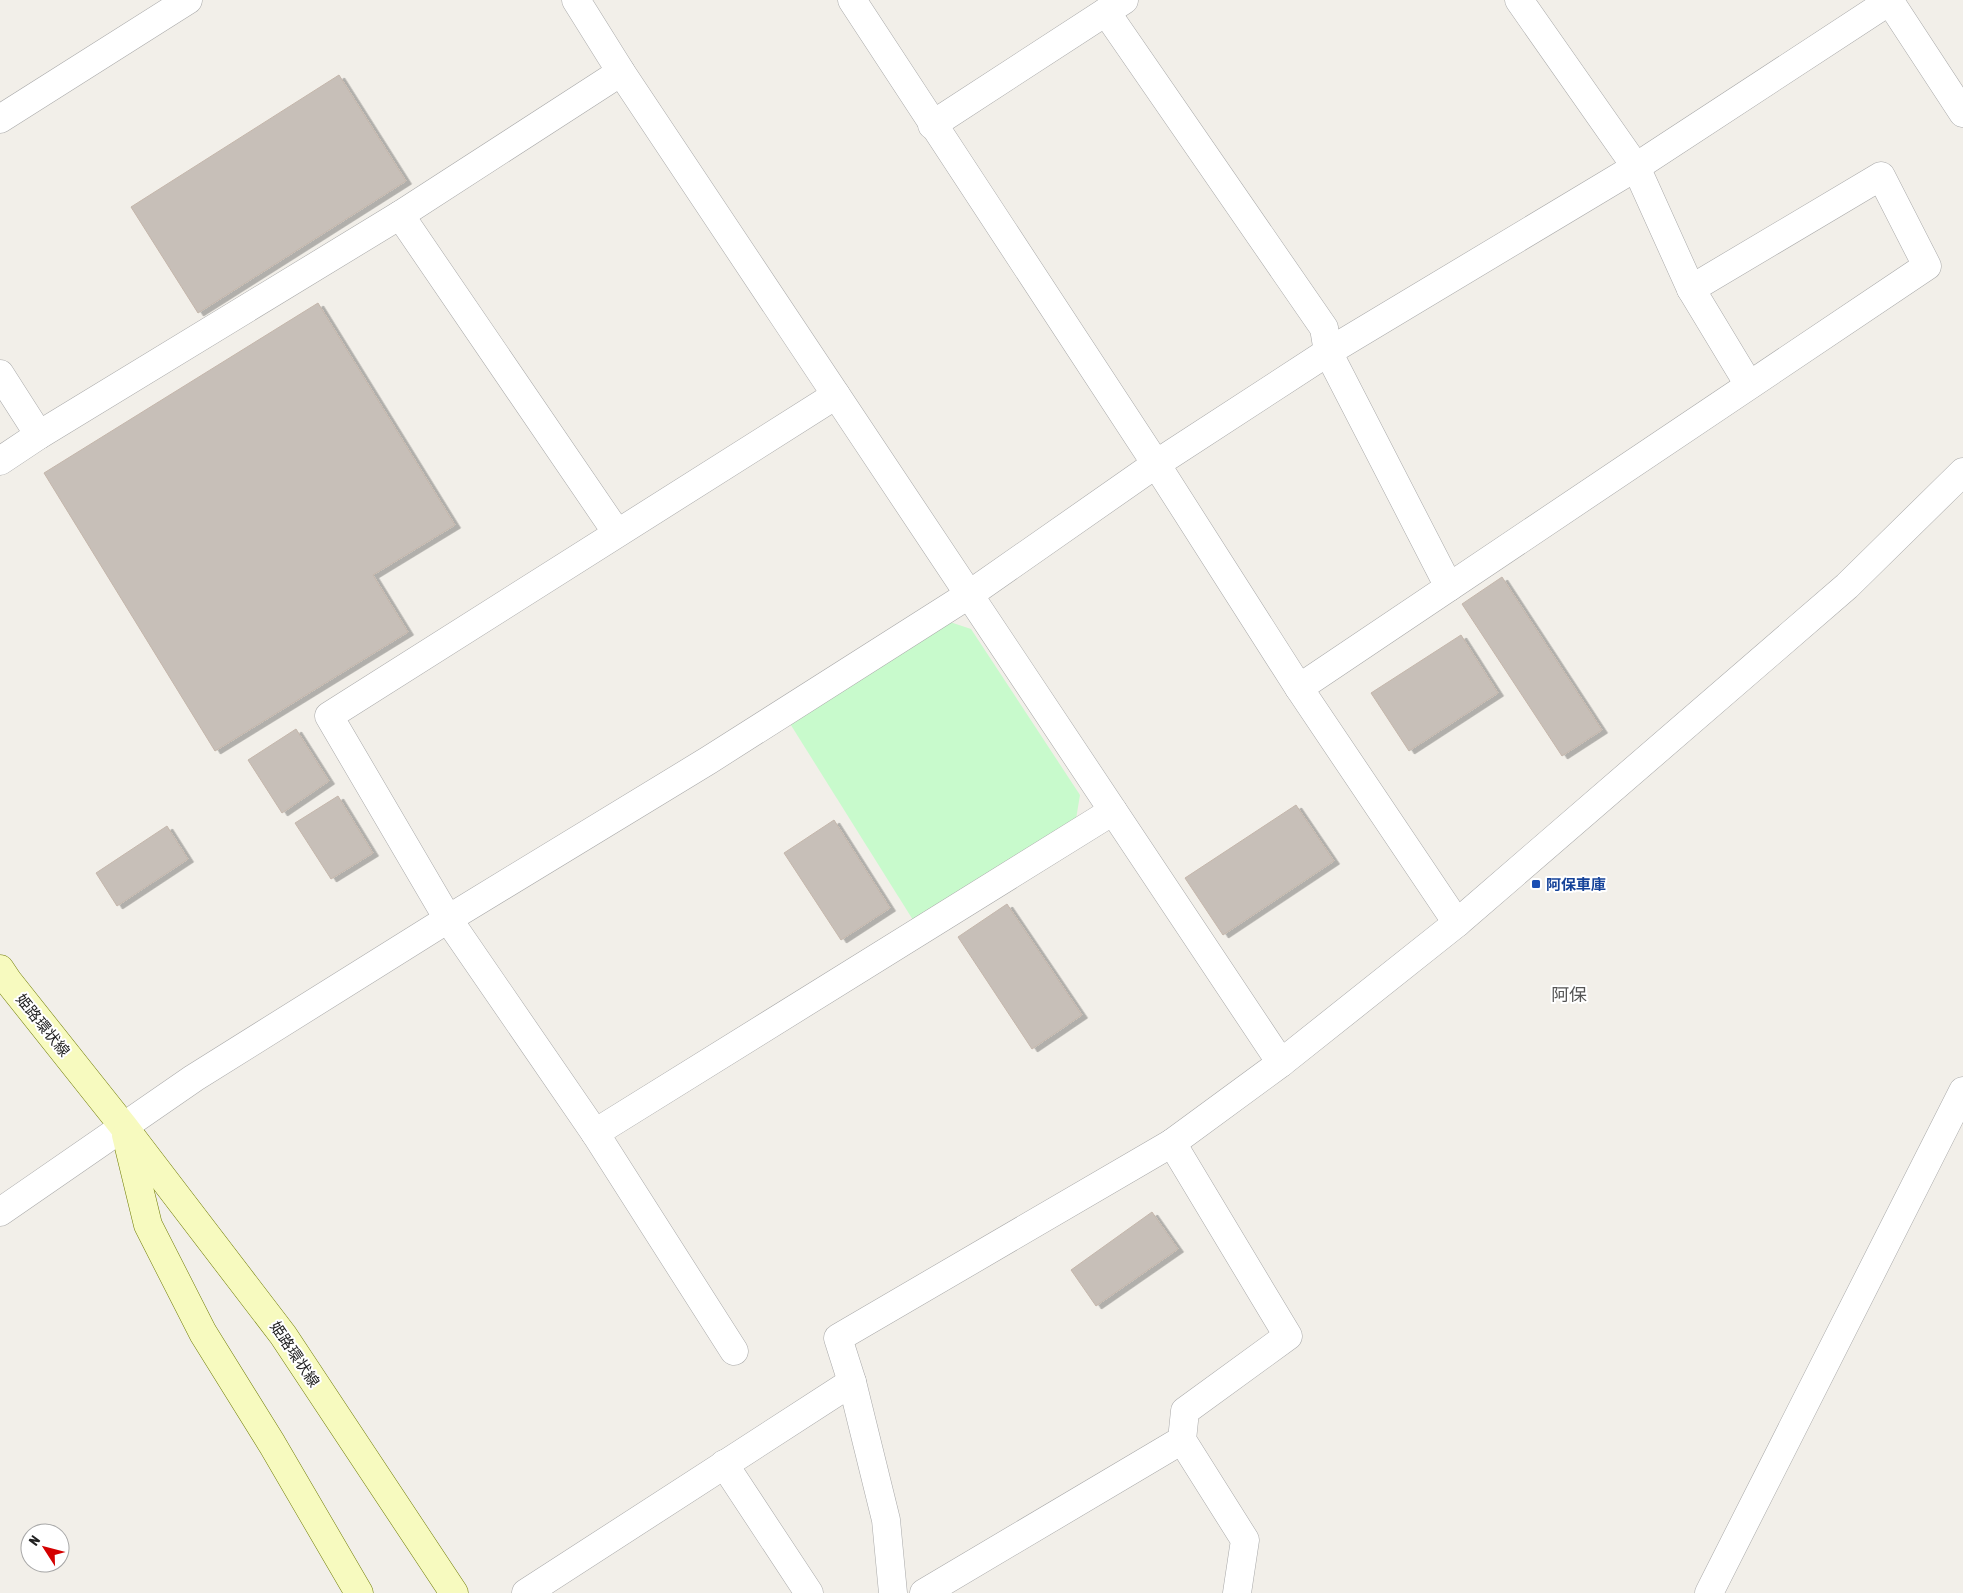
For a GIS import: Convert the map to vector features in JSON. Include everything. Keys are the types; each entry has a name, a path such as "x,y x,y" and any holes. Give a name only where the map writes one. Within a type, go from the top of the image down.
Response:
{"main road":[{"name":"姫路環状線","path":"0,969 8,982 124,1127 283,1335 452,1592"},
{"name":"姫路環状線","path":"124,1127 148,1225 156,1241 203,1333 272,1444 359,1593"}],"street":[{"path":"0,119 188,0"},
{"path":"576,0 621,72 970,594 1280,1063"},
{"path":"852,0 1156,464 1299,688 1457,923"},
{"path":"1519,0 1636,167 1691,289 1749,385"},
{"path":"0,1212 194,1078 448,919 709,760 970,594 1156,464 1328,352 1636,167 1890,0 1963,112"},
{"path":"932,124 1115,6 1324,328 1328,352 1449,587"},
{"path":"0,461 39,435 400,216 621,72"},
{"path":"1299,688 1927,266 1881,176 1691,289"},
{"path":"400,216 617,533"},
{"path":"0,374 39,435"},
{"path":"734,1351 595,1133 448,919 329,716 836,395"},
{"path":"894,1593 886,1520 852,1382 838,1338 1172,1143 1280,1063 1457,923 1847,586 1963,472"},
{"path":"595,1133 1114,811"},
{"path":"1709,1593 1963,1091"},
{"path":"1172,1143 1288,1336 1185,1412 1182,1440 1245,1540 1237,1593"},
{"path":"526,1593 852,1382"},
{"path":"924,1593 1182,1440"},
{"path":"724,1464 809,1593"}],"green space":[{"path":"950,622 971,629 1080,795 1076,819 913,920 789,722"}],"building":[{"path":"339,75 406,181 198,313 131,207"},
{"path":"318,303 455,525 373,575 408,632 215,751 44,473"},
{"path":"1502,577 1602,730 1562,756 1462,604"},
{"path":"1461,635 1498,693 1409,751 1371,693"},
{"path":"296,729 329,781 282,813 248,760"},
{"path":"338,796 373,853 331,879 295,823"},
{"path":"1296,805 1334,861 1223,935 1185,878"},
{"path":"834,820 890,908 841,940 784,853"},
{"path":"167,826 188,859 117,906 96,873"},
{"path":"1007,904 1082,1015 1032,1049 958,937"},
{"path":"1152,1212 1178,1249 1096,1306 1071,1270"}],"place":[{"name":"阿保車庫","path":"1536,884"}],"district":[{"name":"阿保","path":"1569,994"}]}
